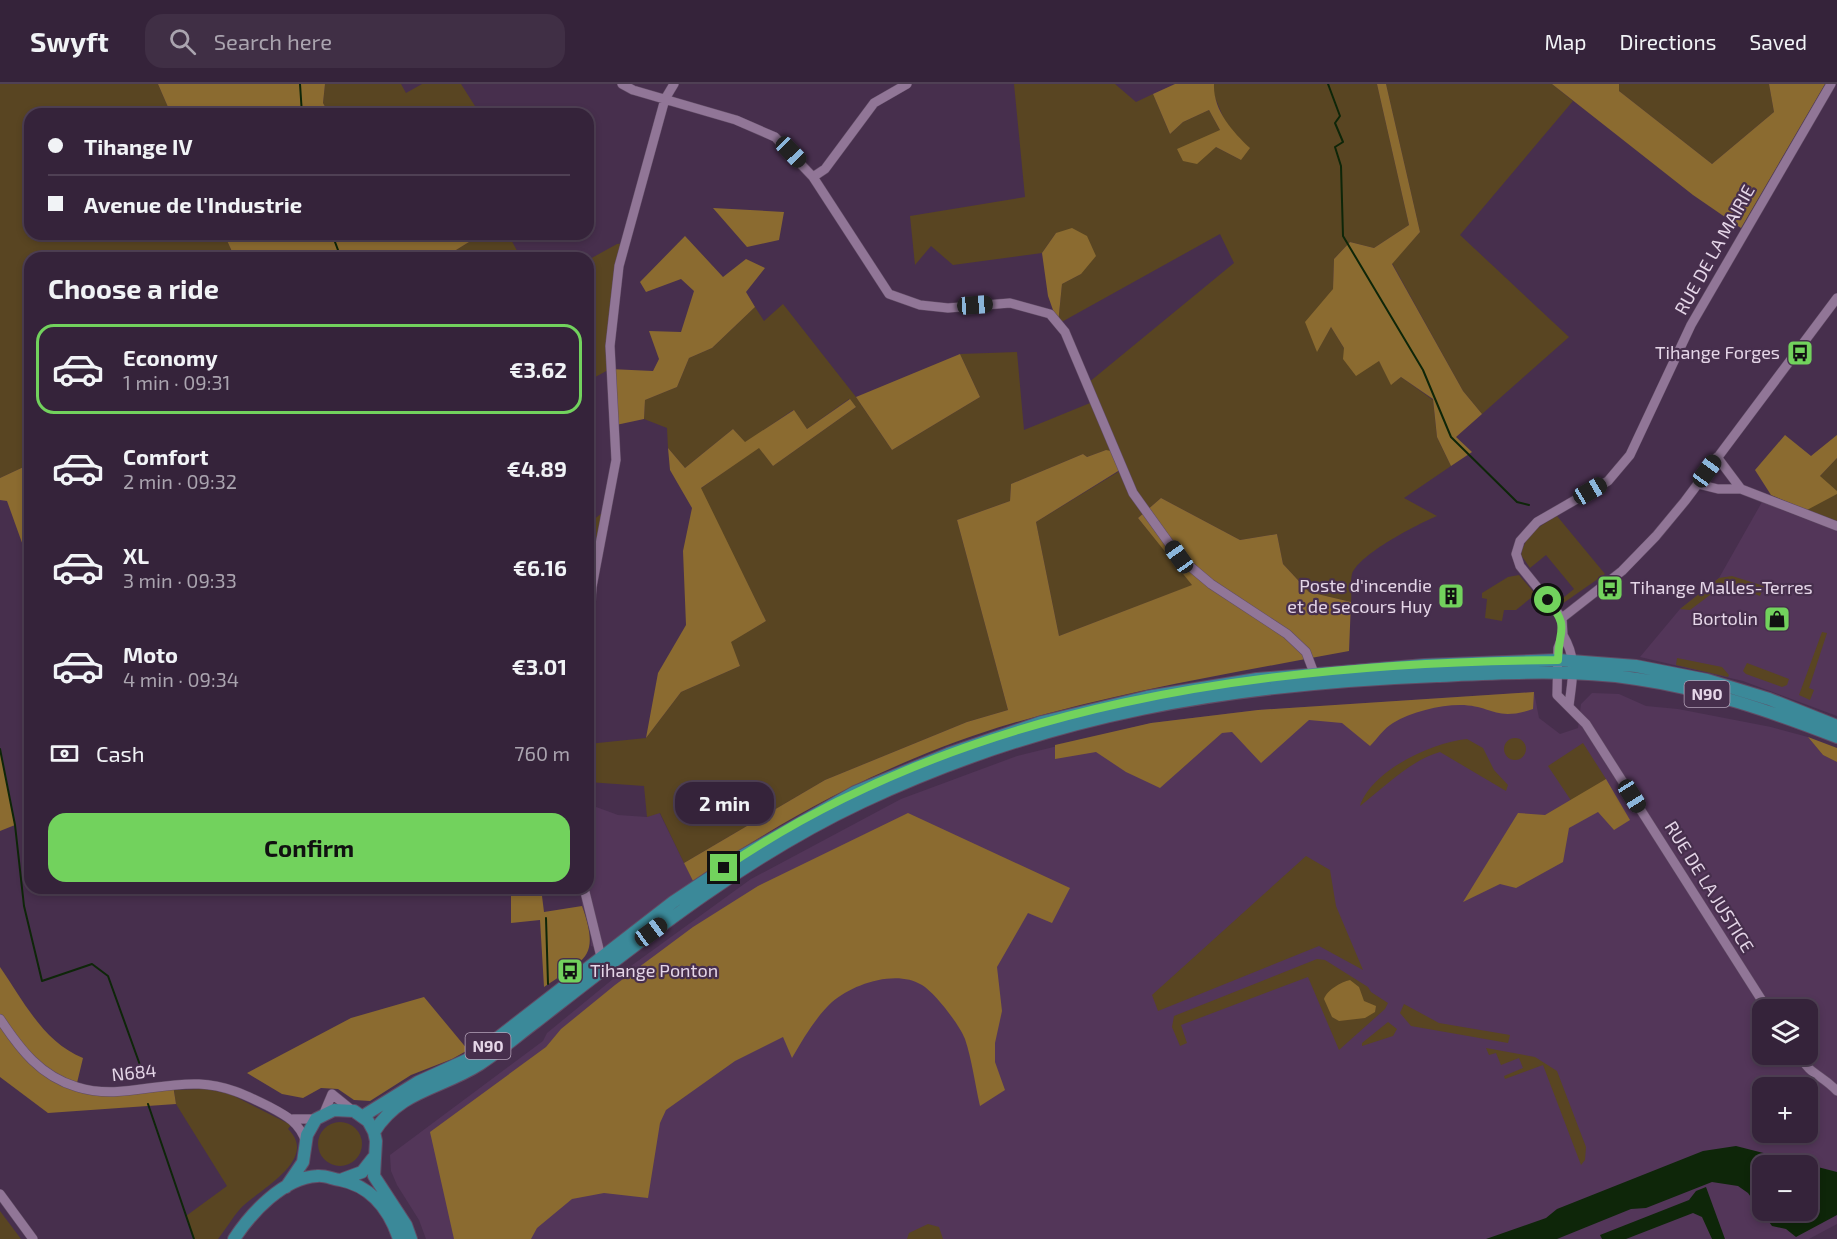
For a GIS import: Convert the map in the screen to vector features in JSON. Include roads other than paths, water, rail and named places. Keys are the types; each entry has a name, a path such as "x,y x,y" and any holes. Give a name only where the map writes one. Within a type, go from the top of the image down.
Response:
{"main road":[{"name":"N90","path":"374,1132 385,1114 403,1101 478,1065 600,971 735,873 859,803 977,753 1111,714 1202,696 1332,681 1558,661"},
{"name":"N90","path":"320,1116 334,1110 358,1114 418,1082 473,1057 673,902 742,856 855,792 1015,730 1104,706 1202,687 1314,673 1558,661 1573,667 1715,696 1763,709 1837,737"},
{"name":"N90","path":"1573,667 1636,666 1707,680 1769,699 1837,726"},
{"path":"358,1114 374,1132 376,1141 373,1158 374,1176 406,1225 411,1239"},
{"path":"234,1239 254,1213 286,1187 303,1162 310,1127 320,1116"},
{"path":"306,1146 315,1167 331,1178 354,1183 371,1193 384,1209 399,1239"},
{"path":"286,1187 309,1178 354,1177 369,1166 373,1158"}],"street":[{"path":"622,84 736,120 775,137 813,177 889,294 920,305 948,308 1010,303 1050,314 1065,332 1133,493 1179,557 1211,584 1287,634 1306,652 1314,673 1332,681"},
{"path":"594,576 616,460 610,377 612,315 619,267 665,99 674,84"},
{"path":"813,177 825,169 874,103 908,84"},
{"name":"RUE DE LA MAIRIE","path":"1562,618 1520,566 1516,554 1520,541 1537,522 1608,481 1630,455 1691,325 1831,84"},
{"path":"1558,661 1563,635 1562,618 1622,571 1656,536 1698,484 1837,298"},
{"path":"1717,457 1741,489"},
{"path":"1698,484 1718,489 1741,489 1837,526"},
{"path":"1563,635 1571,648 1573,667 1569,706"},
{"name":"RUE DE LA JUSTICE","path":"1558,661 1557,695 1586,724 1761,999"},
{"path":"1299,686 1314,673"},
{"path":"586,894 602,956 600,971"},
{"name":"N684","path":"0,1019 23,1053 54,1077 75,1087 99,1092 199,1084 220,1086 238,1091 293,1119 320,1116"},
{"path":"1806,1065 1811,1073 1827,1080 1837,1091"},
{"path":"1827,1080 1837,1078"},
{"path":"293,1119 306,1146"},
{"path":"0,1194 33,1239"}],"waterway":[{"path":"300,84 302,108"},
{"path":"1328,84 1340,116 1335,123 1343,142 1335,147 1341,166 1343,236 1423,370 1451,437 1517,502 1529,505"},
{"path":"334,240 339,252"},
{"path":"0,749 15,825 24,906 42,981 92,964 108,976 140,1065"},
{"path":"546,918 548,984"},
{"path":"148,1104 194,1239"}],"place":[{"name":"Tihange Forges","path":"1800,353"},
{"name":"Tihange Malles-Terres","path":"1610,588"},
{"name":"Poste d'incendie et de secours Huy","path":"1451,596"},
{"name":"Bortolin","path":"1777,619"},
{"name":"Tihange Ponton","path":"570,971"}]}
